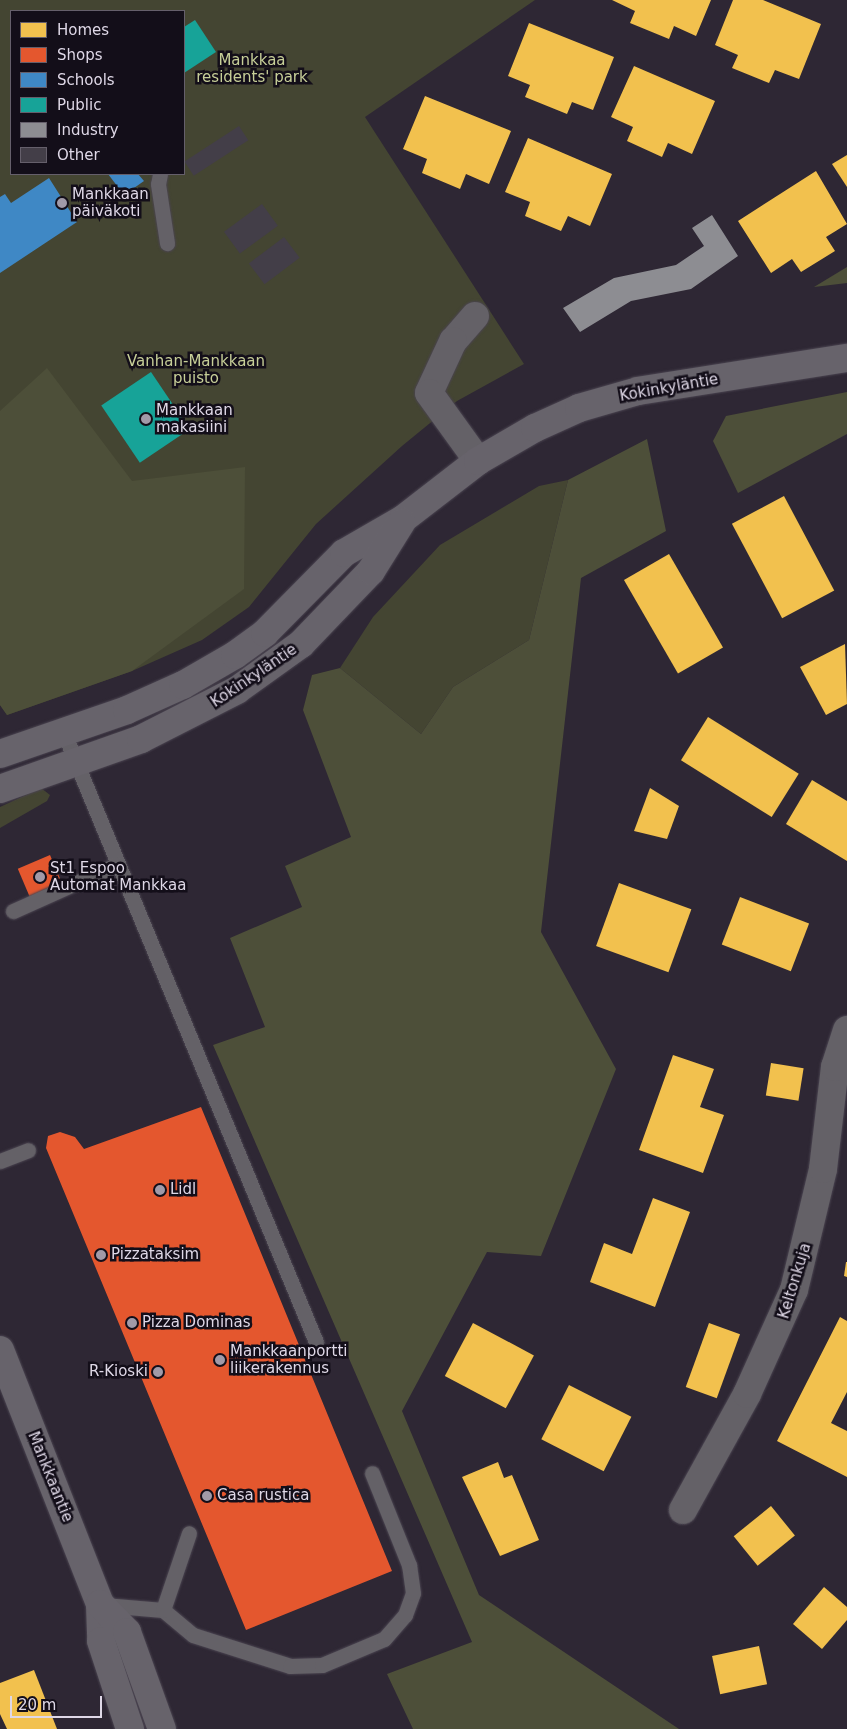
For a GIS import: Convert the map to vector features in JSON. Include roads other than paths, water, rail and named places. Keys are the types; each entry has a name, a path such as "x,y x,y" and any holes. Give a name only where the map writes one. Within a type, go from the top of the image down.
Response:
{"main road":[{"name":"Kokinkyläntie","path":"0,754 64,733 183,685 234,655 265,633 344,553 403,519 478,461 579,408 638,390 847,358"},
{"name":"Kokinkyläntie","path":"0,789 76,763 190,716 237,690 301,644 370,571 403,519"},
{"name":"Mankkaantie","path":"0,1350 100,1604 101,1640 130,1729"},
{"name":"Mankkaantie","path":"100,1604 127,1632 162,1729"}],"street":[{"path":"475,316 453,341 429,393 478,461"},
{"name":"Keltonkuja","path":"683,1510 747,1394 794,1290 822,1169 835,1066 847,1030"}],"lane":[{"path":"160,175 158,184 168,244"},
{"path":"64,733 316,1342"},
{"path":"13,911 118,864"},
{"path":"0,1161 28,1150"},
{"path":"100,1604 163,1610 193,1635 290,1666 322,1664 384,1639 405,1615 413,1593 409,1564 372,1473"},
{"path":"163,1610 189,1533"}],"place":[{"name":"Mankkaan päiväkoti","path":"62,203"},
{"name":"Mankkaan makasiini","path":"146,419"},
{"name":"St1 Espoo Automat Mankkaa","path":"40,877"},
{"name":"Lidl","path":"160,1190"},
{"name":"Pizzataksim","path":"101,1255"},
{"name":"Pizza Dominas","path":"132,1323"},
{"name":"Mankkaanportti liikerakennus","path":"220,1360"},
{"name":"R-Kioski","path":"158,1372"},
{"name":"Casa rustica","path":"207,1496"}],"park label":[{"name":"Mankkaa residents' park","path":"252,68"},
{"name":"Vanhan-Mankkaan puisto","path":"196,370"}]}
